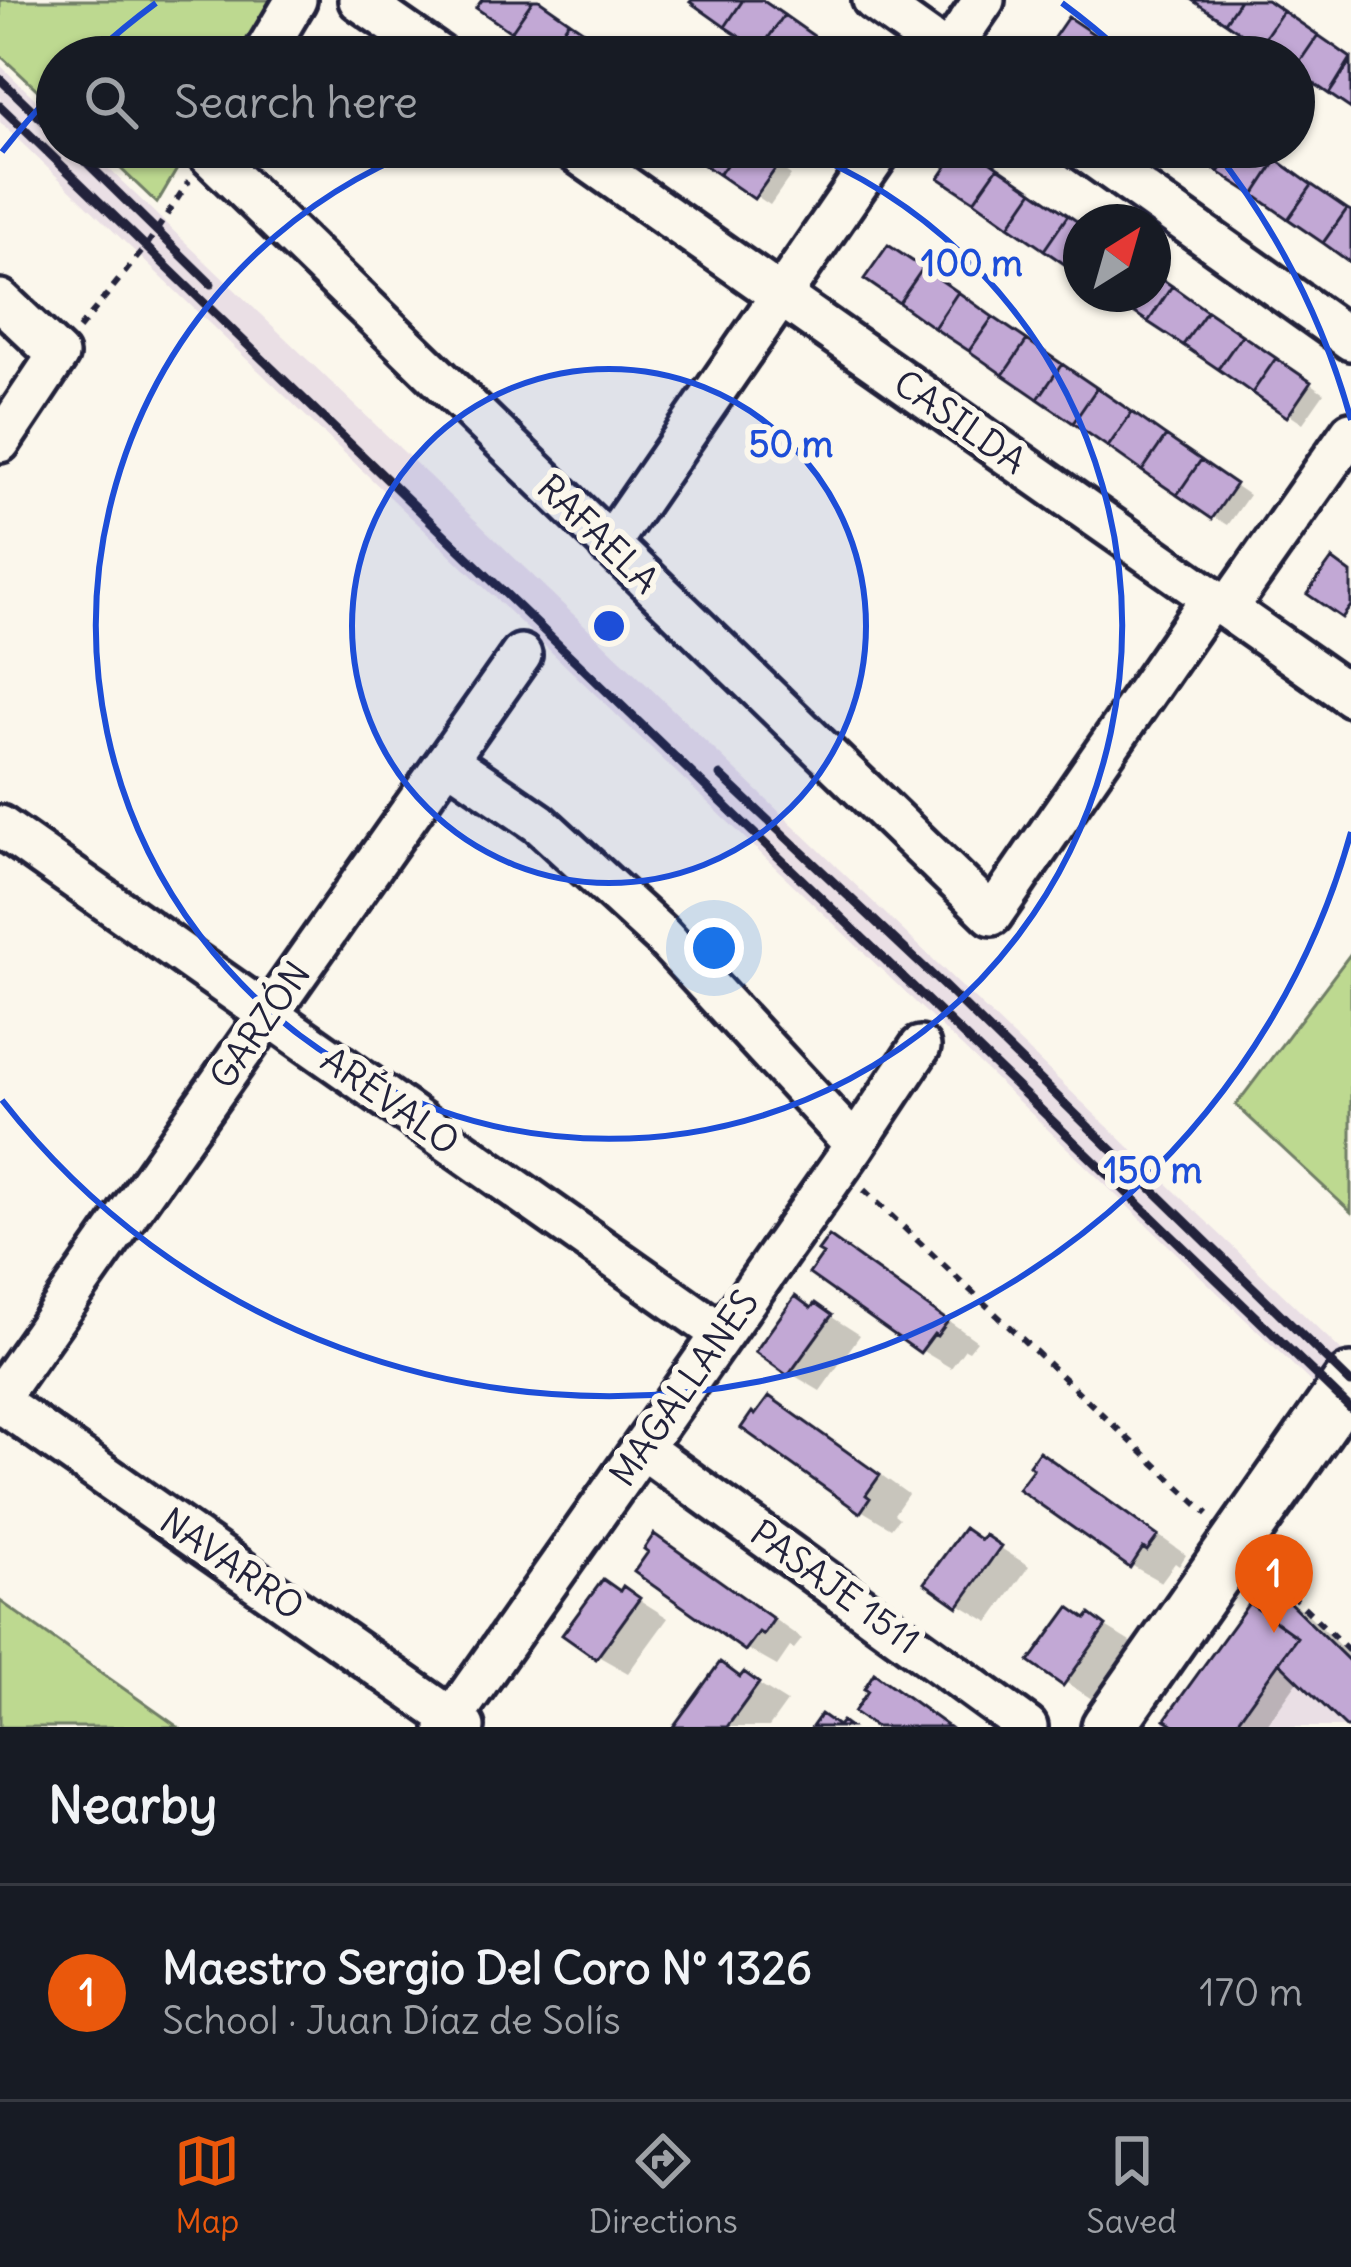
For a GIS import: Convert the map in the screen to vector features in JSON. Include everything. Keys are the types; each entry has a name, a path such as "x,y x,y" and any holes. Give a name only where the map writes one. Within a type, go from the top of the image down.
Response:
{"main road":[{"path":"1108,1727 1351,1380"}],"street":[{"path":"275,36 296,0"},
{"path":"359,0 410,36"},
{"path":"873,0 921,36"},
{"path":"961,36 984,0"},
{"name":"RAFAELA","path":"226,168 992,915 1219,603"},
{"name":"CASILDA","path":"599,168 1351,696"},
{"path":"609,545 869,168"},
{"path":"1109,168 1351,340"},
{"path":"0,300 58,355 0,442"},
{"path":"1219,603 1351,432"},
{"name":"GARZÓN","path":"0,1399 521,655"},
{"path":"447,760 539,823 662,936 847,1156"},
{"name":"ARÉVALO","path":"0,826 722,1334"},
{"name":"MAGALLANES","path":"454,1724 920,1047"},
{"name":"NAVARRO","path":"0,1399 454,1724"},
{"name":"PASAJE 1511","path":"642,1448 1027,1727"}],"path":[{"path":"58,355 147,245 196,168"},
{"path":"847,1156 1351,1653"}],"shaded area":[{"path":"0,65 36,100 36,157 0,122"},
{"path":"48,168 108,168 1351,1360 1351,1421"},
{"path":"1266,1579 1351,1663 1351,1727 1160,1727"}],"green space":[{"path":"0,0 279,0 258,36 36,36 36,88 0,55"},
{"path":"120,168 178,168 157,203"},
{"path":"1351,953 1351,1212 1236,1105"},
{"path":"0,1601 178,1727 0,1727"}],"building":[{"path":"482,0 533,0 511,32 476,8"},
{"path":"533,0 569,21 559,36 511,32"},
{"path":"692,0 743,0 725,27"},
{"path":"743,0 762,0 784,15 770,36 739,36 725,27"},
{"path":"1192,0 1240,0 1225,22"},
{"path":"1240,0 1267,0 1283,11 1266,36 1245,36 1225,22"},
{"path":"1283,11 1318,35 1315,39 1266,36"},
{"path":"784,15 814,36 770,36"},
{"path":"1068,17 1096,36 1055,36"},
{"path":"569,21 592,36 559,36"},
{"path":"1318,35 1351,58 1329,94 1315,84"},
{"path":"1351,61 1351,109 1329,94"},
{"path":"724,168 776,168 754,199 719,175"},
{"path":"946,168 997,168 974,201 939,178"},
{"path":"997,168 1033,191 1009,226 974,201"},
{"path":"1221,168 1272,168 1254,195 1218,172"},
{"path":"1272,168 1288,168 1312,185 1288,219 1254,195"},
{"path":"1312,185 1347,209 1323,243 1288,219"},
{"path":"1033,191 1063,212 1063,222 1044,250 1009,226"},
{"path":"1347,209 1351,211 1351,263 1323,243"},
{"path":"1063,222 1063,263 1044,250"},
{"path":"888,245 923,268 899,303 864,279"},
{"path":"923,268 958,292 934,328 899,303"},
{"path":"1171,288 1207,311 1183,345 1148,322 1155,312 1171,312"},
{"path":"958,292 993,317 969,351 934,328"},
{"path":"1207,311 1242,335 1218,369 1183,345"},
{"path":"1133,312 1155,312 1148,322"},
{"path":"993,317 1027,340 1003,375 969,351"},
{"path":"1242,335 1276,358 1252,393 1218,369"},
{"path":"1027,340 1062,364 1038,399 1003,375"},
{"path":"1276,358 1311,382 1287,417 1252,393"},
{"path":"1062,364 1097,388 1073,423 1038,399"},
{"path":"1097,388 1132,412 1108,447 1073,423"},
{"path":"1132,412 1166,436 1142,471 1108,447"},
{"path":"1166,436 1201,460 1177,495 1142,471"},
{"path":"1201,460 1236,484 1212,519 1177,495"},
{"path":"1332,559 1351,573 1351,606 1342,618 1307,594"},
{"path":"829,1236 948,1321 920,1353 809,1274"},
{"path":"795,1296 832,1315 788,1376 755,1352"},
{"path":"769,1396 880,1475 860,1513 741,1428"},
{"path":"1039,1451 1158,1536 1130,1568 1018,1489"},
{"path":"964,1528 1001,1546 958,1607 924,1583"},
{"path":"654,1534 774,1619 763,1635 759,1632 745,1651 634,1572"},
{"path":"603,1579 640,1598 596,1659 562,1635"},
{"path":"1280,1593 1351,1663 1351,1727 1279,1662 1297,1637 1262,1612"},
{"path":"1249,1603 1297,1637 1233,1727 1177,1727 1165,1719"},
{"path":"1069,1607 1106,1626 1063,1686 1029,1662"},
{"path":"720,1662 740,1677 744,1672 759,1683 727,1727 673,1727"},
{"path":"874,1673 949,1727 875,1727 854,1712"},
{"path":"821,1714 838,1726 842,1721 850,1727 812,1727"}],"railway":[{"path":"0,79 36,114"},
{"path":"0,106 36,141"},
{"path":"64,168 1351,1409"},
{"path":"92,168 211,284"},
{"path":"720,775 1351,1383"}],"place":[{"name":"Maestro Sergio Del Coro N° 1326","path":"1274,1633"}]}
